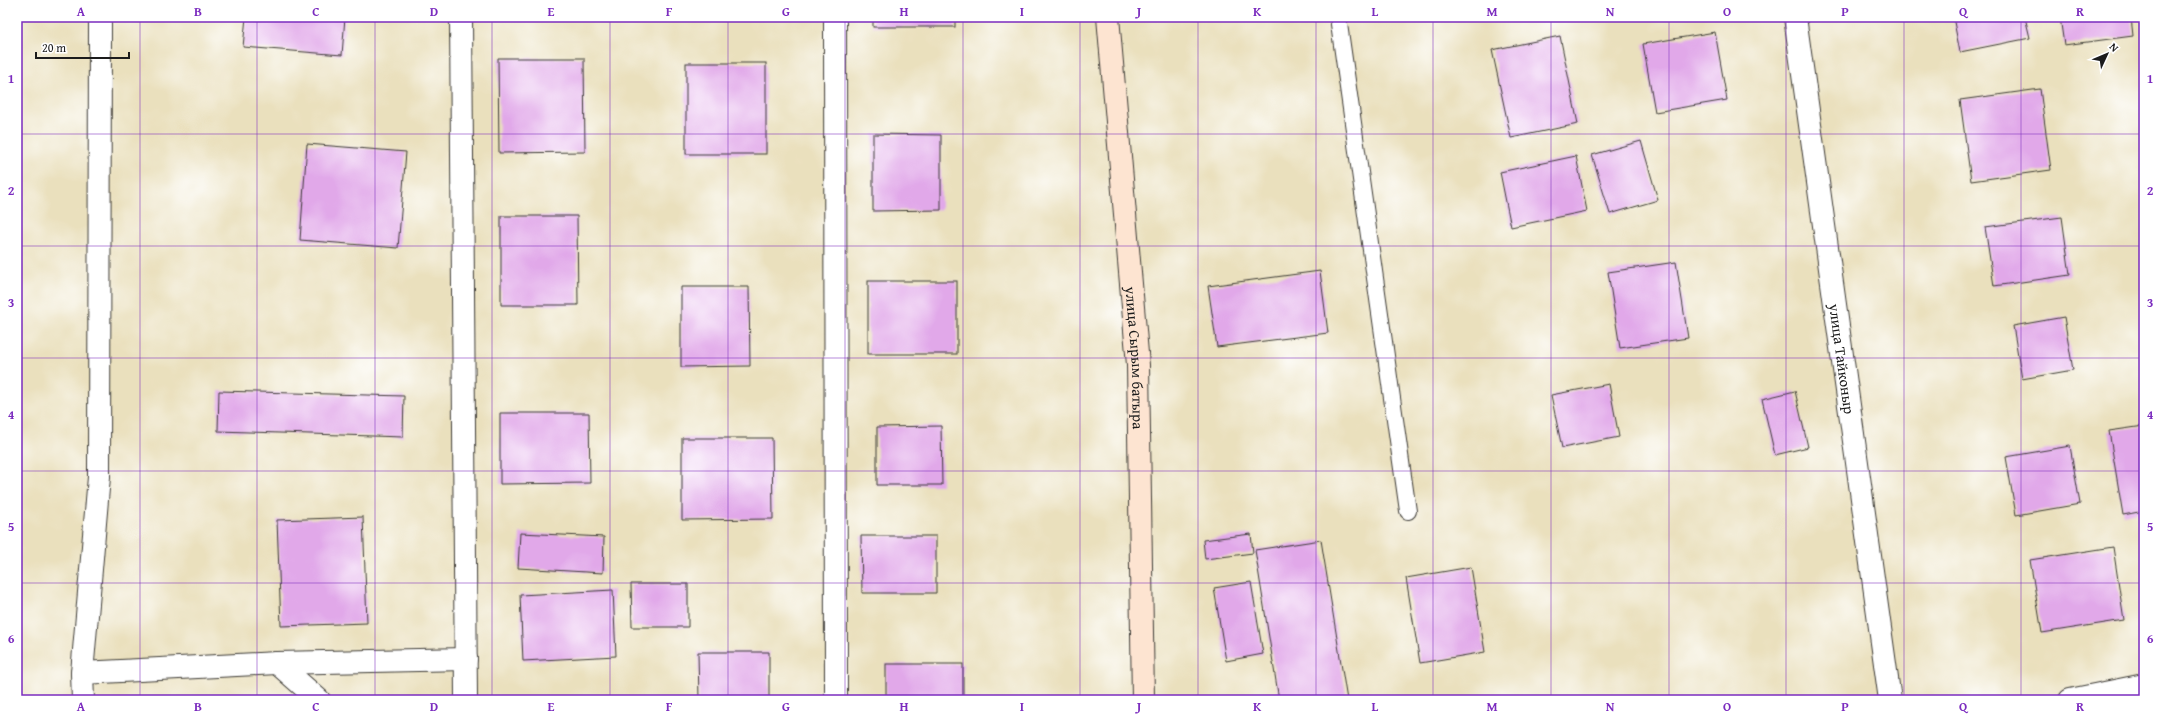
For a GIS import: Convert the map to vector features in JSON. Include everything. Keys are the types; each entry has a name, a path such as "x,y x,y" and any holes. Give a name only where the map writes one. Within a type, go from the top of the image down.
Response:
{"street":[{"path":"83,700 82,673 99,477 100,17"},
{"path":"461,17 466,700"},
{"path":"835,17 836,700"},
{"name":"улица Сырым батыра","path":"1108,17 1138,365 1142,700"},
{"name":"улица Тайконыр","path":"1795,17 1890,700"},
{"path":"82,673 277,663 466,658"},
{"path":"277,663 318,700"},
{"path":"2070,700 2144,685"}],"lane":[{"path":"1338,17 1408,511"}],"building":[{"path":"246,17 345,17 342,55 243,47"},
{"path":"873,17 955,17 955,27 873,27"},
{"path":"1953,17 2025,17 2030,38 1960,52"},
{"path":"2060,17 2131,17 2133,36 2064,45"},
{"path":"1715,32 1727,100 1655,112 1643,44"},
{"path":"1560,36 1578,124 1511,138 1492,50"},
{"path":"498,58 584,58 585,152 499,153"},
{"path":"686,63 766,63 766,154 686,154"},
{"path":"2040,89 2051,170 1971,181 1960,100"},
{"path":"873,134 941,135 941,210 873,211"},
{"path":"1641,141 1658,200 1610,214 1592,155"},
{"path":"307,144 406,152 398,248 300,240"},
{"path":"1576,156 1587,211 1511,227 1500,172"},
{"path":"501,216 577,216 578,305 501,305"},
{"path":"2062,217 2070,275 1994,286 1985,227"},
{"path":"1676,262 1688,338 1620,348 1608,272"},
{"path":"1320,271 1328,333 1217,347 1208,286"},
{"path":"868,281 957,281 957,354 868,354"},
{"path":"681,287 749,287 750,366 681,367"},
{"path":"2064,317 2073,370 2022,379 2013,326"},
{"path":"1609,384 1619,437 1562,448 1551,395"},
{"path":"219,391 404,396 403,437 218,431"},
{"path":"1795,391 1808,447 1775,455 1762,399"},
{"path":"500,413 589,413 590,483 500,484"},
{"path":"941,426 942,485 877,485 877,427"},
{"path":"2144,426 2144,511 2123,515 2109,431"},
{"path":"682,438 772,438 773,519 682,520"},
{"path":"2070,446 2080,504 2016,515 2006,457"},
{"path":"363,517 367,623 281,626 277,520"},
{"path":"520,533 604,537 603,573 518,568"},
{"path":"1251,534 1253,553 1205,559 1203,540"},
{"path":"861,536 936,536 936,593 862,593"},
{"path":"1321,540 1347,700 1279,700 1255,550"},
{"path":"2113,547 2124,620 2042,633 2030,560"},
{"path":"1471,567 1485,652 1420,663 1406,578"},
{"path":"1251,582 1263,654 1226,661 1214,588"},
{"path":"631,584 688,584 688,627 632,627"},
{"path":"613,590 616,656 523,661 520,595"},
{"path":"698,652 769,652 769,700 699,700"},
{"path":"886,664 963,664 963,700 886,700"}]}
